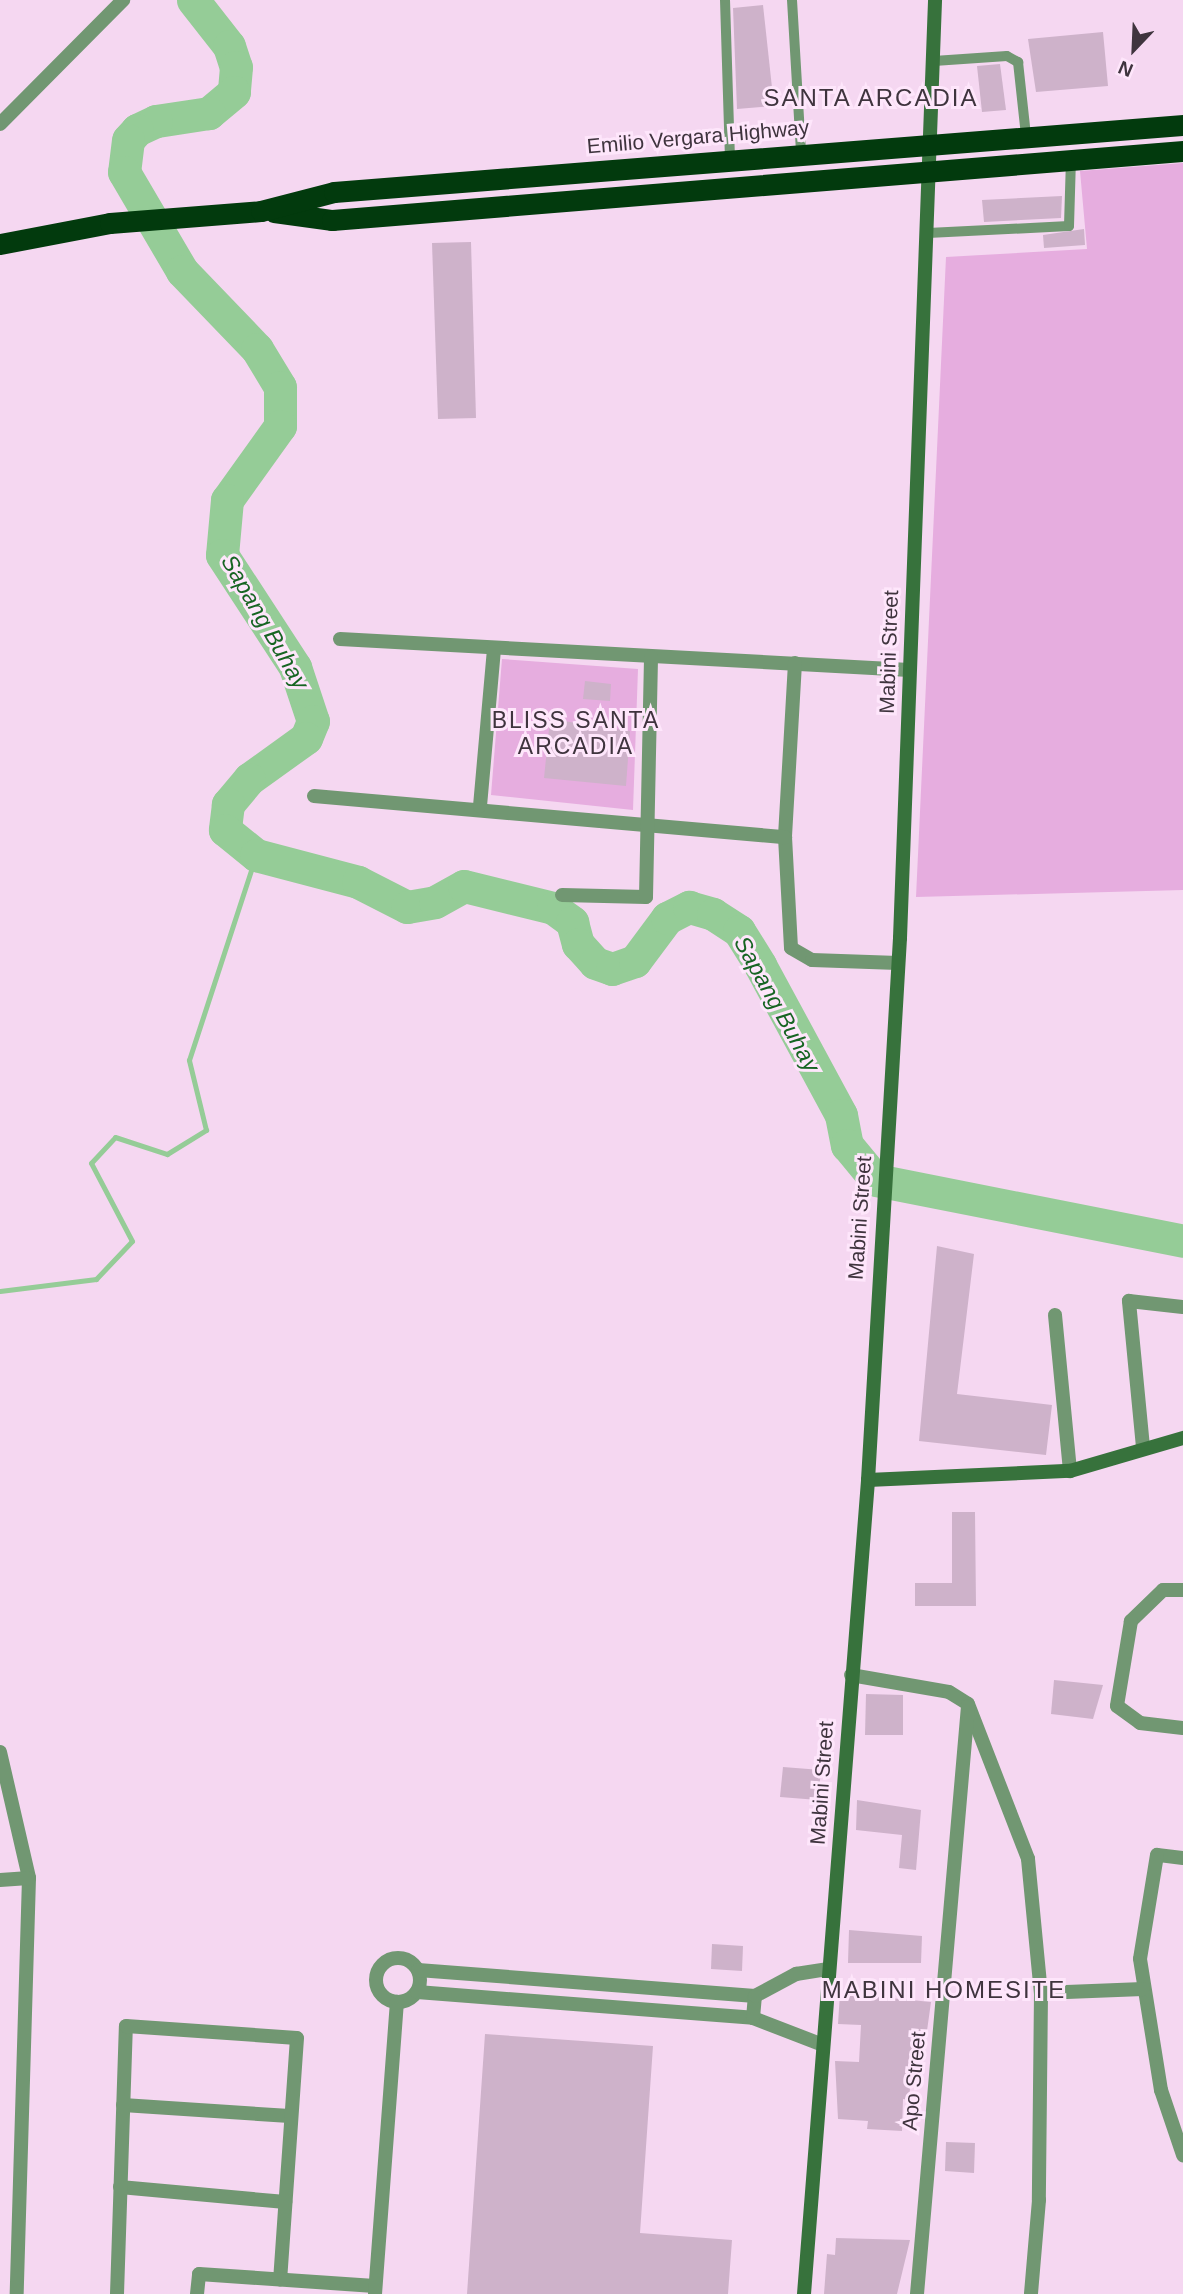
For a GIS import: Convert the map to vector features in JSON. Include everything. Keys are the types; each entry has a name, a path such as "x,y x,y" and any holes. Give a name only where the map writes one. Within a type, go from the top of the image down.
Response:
{"highway":[{"name":"Emilio Vergara Highway","path":"0,244 110,223 261,211 334,192 933,142 1183,125"},
{"name":"Emilio Vergara Highway","path":"261,211 332,220 1183,151"}],"main road":[{"name":"Mabini Street","path":"804,2294 868,1480 898,962 933,142 935,0"},
{"path":"868,1480 1070,1471 1143,1447 1183,1438"}],"street":[{"path":"0,124 123,0"},
{"path":"340,639 909,670"},
{"path":"480,806 494,649"},
{"path":"562,895 646,897 645,828 651,657"},
{"path":"796,663 785,837 791,948 812,960 898,962"},
{"path":"314,796 480,806 645,828 785,837"},
{"path":"1143,1447 1129,1301 1183,1307"},
{"path":"1055,1315 1070,1471"},
{"path":"1183,1590 1163,1590 1131,1621 1117,1706 1140,1723 1183,1728"},
{"path":"851,1675 949,1692 968,1704 1028,1859 1041,1993 1039,2200 1031,2294"},
{"name":"Apo Street","path":"917,2294 968,1704"},
{"path":"0,1752 4,1793 29,1878 17,2294"},
{"path":"1183,1858 1157,1855 1140,1959 1161,2090 1183,2155"},
{"path":"0,1880 29,1878"},
{"path":"397,2002 379,1992 377,1971 400,1957 418,1970 755,1996 796,1974 829,1969"},
{"path":"417,1992 418,1970"},
{"path":"1041,1993 1143,1989"},
{"path":"397,2002 417,1992 752,2018 824,2045"},
{"path":"752,2018 755,1996"},
{"path":"197,2294 199,2274 280,2279 375,2290 397,2002"},
{"path":"117,2294 126,2026 296,2038 280,2279"},
{"path":"123,2105 290,2116"},
{"path":"120,2187 285,2202"}],"lane":[{"path":"725,0 730,159"},
{"path":"792,0 801,153"},
{"path":"934,61 1007,57 1018,62 1026,136"},
{"path":"928,233 1069,226 1071,160"}],"shaded area":[{"path":"1183,163 1183,890 916,897 946,257 1087,249 1080,171"},
{"path":"502,659 638,669 633,810 491,795"}],"building":[{"path":"763,5 774,106 737,109 733,8"},
{"path":"1103,32 1108,86 1036,92 1028,39"},
{"path":"1000,64 1006,110 982,112 977,66"},
{"path":"1062,196 1061,218 984,222 982,200"},
{"path":"1084,229 1085,245 1044,248 1043,235"},
{"path":"471,242 476,418 438,419 432,243"},
{"path":"585,681 611,684 610,701 583,699"},
{"path":"550,719 630,731 626,786 544,778"},
{"path":"937,1246 974,1254 957,1394 1052,1405 1046,1455 919,1441"},
{"path":"952,1512 975,1512 976,1606 915,1606 915,1583 952,1583"},
{"path":"1054,1680 1103,1685 1093,1719 1051,1714"},
{"path":"866,1694 903,1695 903,1735 865,1735"},
{"path":"783,1767 821,1770 818,1800 780,1797"},
{"path":"857,1800 921,1810 916,1870 899,1868 902,1835 856,1830"},
{"path":"849,1930 922,1936 921,1963 848,1963"},
{"path":"712,1944 743,1946 742,1971 711,1969"},
{"path":"840,1993 931,2002 922,2067 912,2066 909,2100 903,2099 902,2131 867,2129 868,2121 838,2119 835,2061 859,2062 861,2025 838,2024"},
{"path":"485,2034 653,2046 640,2233 732,2240 728,2294 467,2294"},
{"path":"946,2142 975,2143 974,2173 945,2171"},
{"path":"836,2238 910,2240 897,2294 824,2294 827,2254 835,2255"}],"waterway":[{"name":"Sapang Buhay","path":"193,0 229,46 236,67 234,92 209,113 156,121 137,130 128,140 124,172 182,271 257,349 280,387 280,426 227,500 222,555 295,667 313,721 306,738 249,779 228,804 225,830 256,855 358,882 407,907 435,902 464,886 553,908 572,922 578,944 595,963 612,969 635,961 667,918 689,907 713,914 739,931 760,965 841,1115 847,1145 876,1180 1183,1241"},
{"path":"0,1291 96,1279 132,1241 91,1163 115,1137 167,1154 206,1130 189,1060 256,855"}],"district":[{"name":"SANTA ARCADIA","path":"871,98"},
{"name":"BLISS SANTA ARCADIA","path":"576,733"},
{"name":"MABINI HOMESITE","path":"944,1990"}]}
